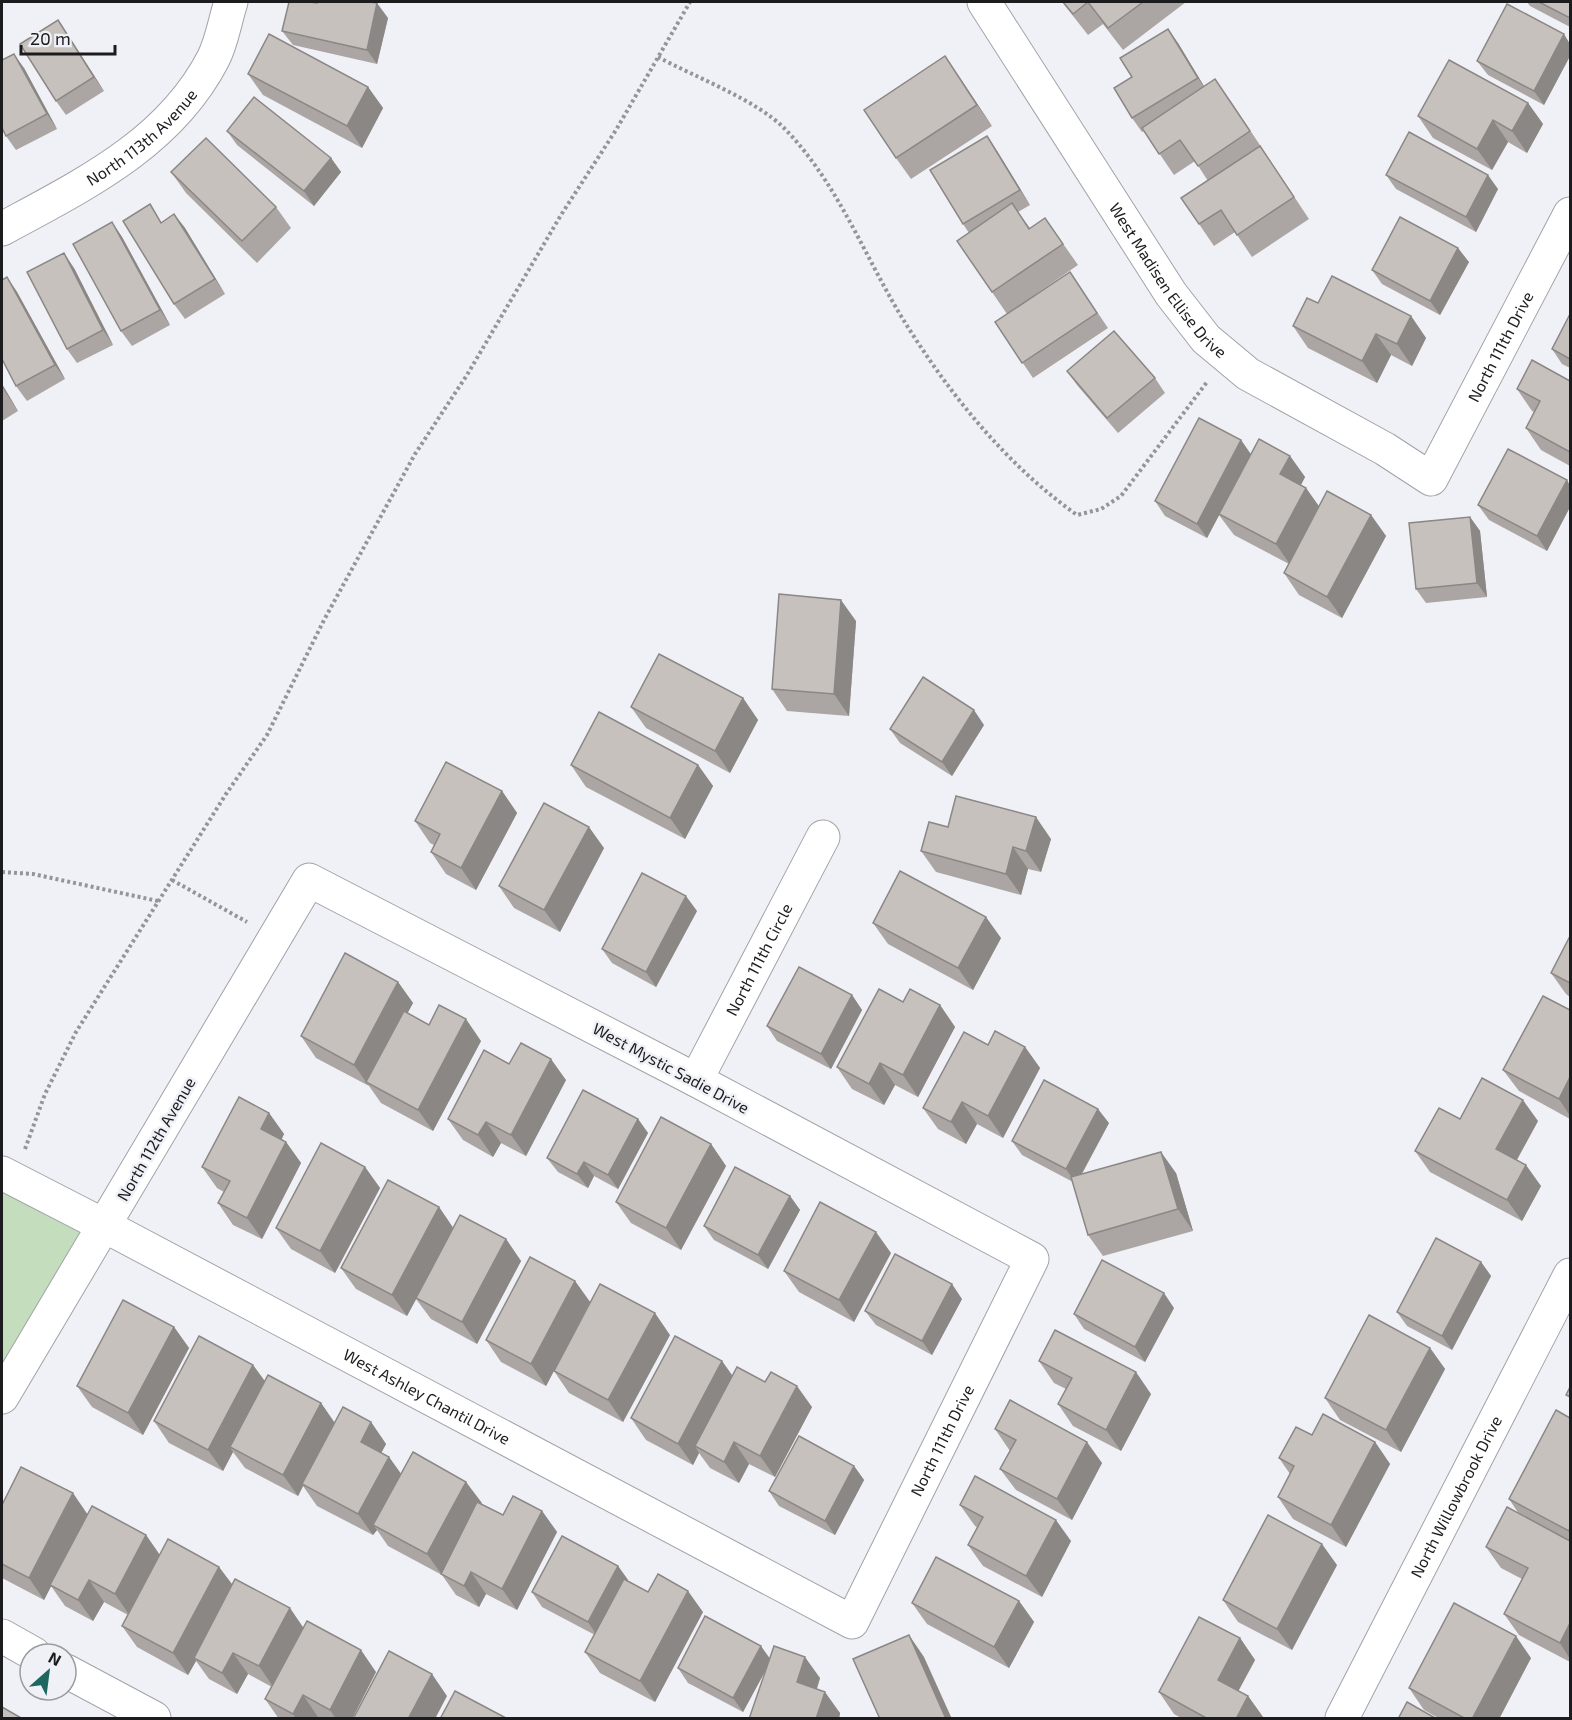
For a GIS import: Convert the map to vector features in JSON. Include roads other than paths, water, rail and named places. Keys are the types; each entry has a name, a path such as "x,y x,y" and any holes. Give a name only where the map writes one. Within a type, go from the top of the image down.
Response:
{"street":[{"name":"North 113th Avenue","path":"2,229 102,175 161,129 195,90 214,56 231,2"},
{"name":"West Madisen Ellise Drive","path":"984,2 1171,294 1200,332 1227,358 1271,388 1386,449 1431,479"},
{"name":"North 111th Drive","path":"1431,479 1570,214"},
{"name":"North 111th Circle","path":"696,1080 823,837"},
{"name":"West Mystic Sadie Drive","path":"309,880 696,1080 1032,1259"},
{"name":"North 112th Avenue","path":"2,1397 309,880"},
{"name":"West Ashley Chantil Drive","path":"7,1176 852,1622"},
{"name":"North 111th Drive","path":"852,1622 1032,1259"},
{"name":"North Willowbrook Drive","path":"1342,1719 1570,1275"},
{"path":"2,1636 18,1645"},
{"path":"78,1678 154,1719"}]}
